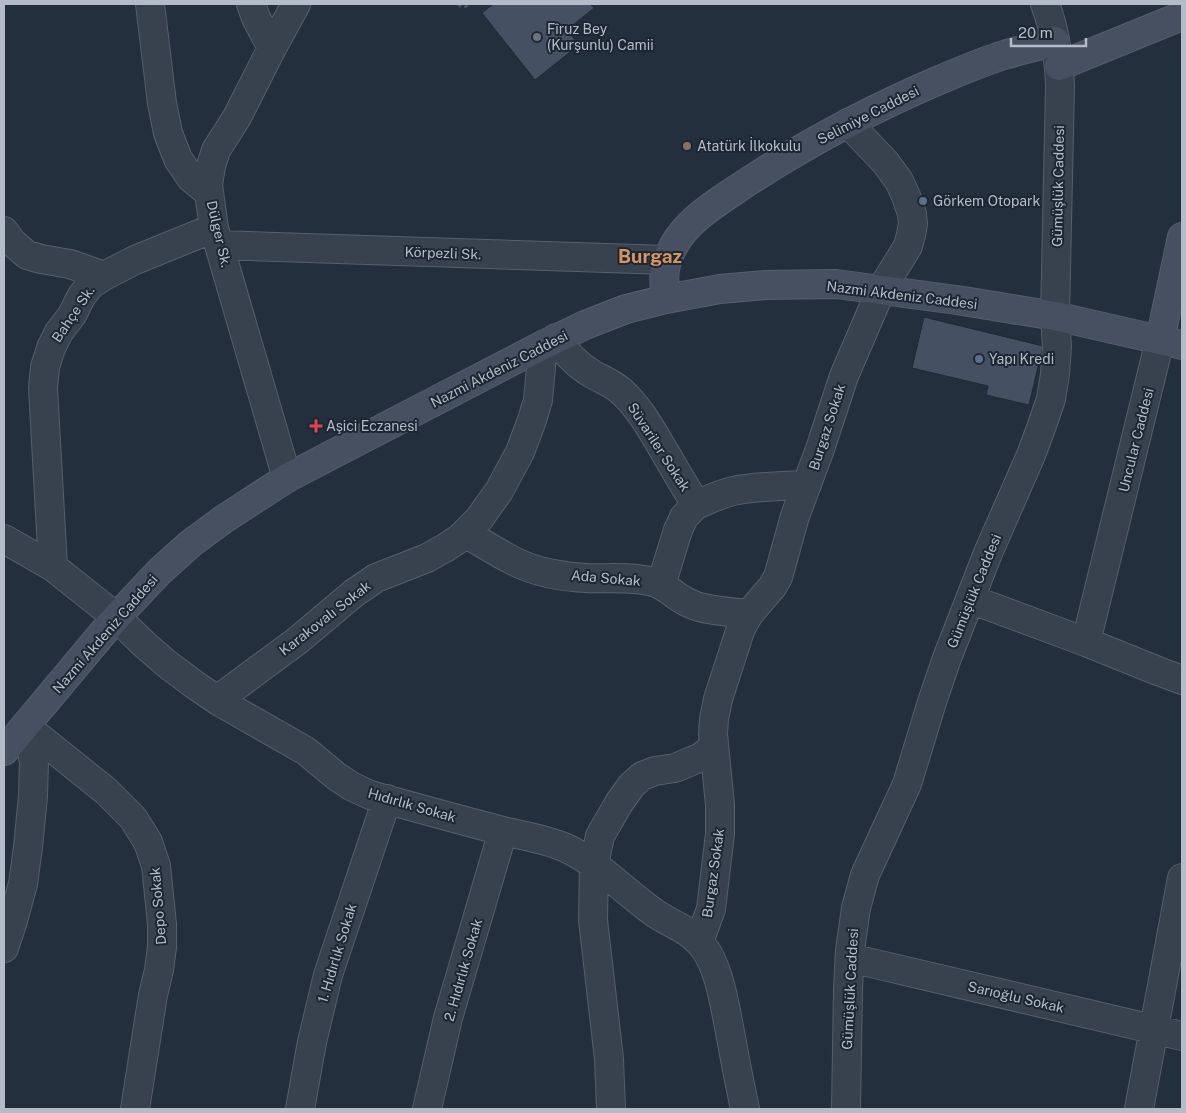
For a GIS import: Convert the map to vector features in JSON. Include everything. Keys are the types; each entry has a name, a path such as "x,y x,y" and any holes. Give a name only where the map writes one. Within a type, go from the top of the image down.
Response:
{"street":[{"path":"150,4 162,103 168,133 178,159 191,178 209,194"},
{"path":"251,4 256,18 272,48"},
{"name":"Dülger Sk.","path":"287,478 217,236 208,186 216,150 237,116 296,4"},
{"name":"Gümüşlük Caddesi","path":"846,1109 850,958 856,908 865,875 907,784 938,685 970,599 1031,455 1051,399 1057,347 1060,96 1057,54 1045,4"},
{"name":"Selimiye Caddesi","path":"666,299 663,279 666,260 673,246 688,227 716,203 780,161 848,123 894,100 1002,55 1057,54 1182,16"},
{"name":"Burgaz Sokak","path":"700,942 711,909 720,834 720,798 713,734 718,699 740,628 778,577 795,516 830,422 844,376 880,290 908,246 913,224 906,196 898,181 886,163 848,123"},
{"path":"4,231 12,242 27,255 41,260 70,264 104,276"},
{"name":"Körpezli Sk.","path":"217,236 666,260"},
{"name":"Bahçe Sk.","path":"53,567 44,388 45,367 51,348 59,332 90,285 135,260 217,236"},
{"name":"Uncular Caddesi","path":"1086,642 1171,342 1182,237"},
{"name":"Nazmi Akdeniz Caddesi","path":"4,751 116,617 159,572 190,544 224,519 287,478 550,342 585,325 626,309 720,289 765,285 836,284 1056,316 1171,342"},
{"name":"Süvariler Sokak","path":"550,342 589,372 620,390 636,407 652,429 696,505 733,491 761,487 807,485"},
{"name":"Karakovalı Sokak","path":"217,700 297,641 361,588 376,578 427,558 445,548 480,519 499,491 520,452 538,400 550,342"},
{"path":"661,585 678,530 684,517 696,505"},
{"name":"Ada Sokak","path":"465,533 525,566 583,578 629,579 652,582 667,588 690,604 701,608 749,614"},
{"name":"Hıdırlık Sokak","path":"4,539 53,567 116,617 167,664 217,700 306,751 351,786 370,795 565,848 594,865 658,916 681,927 700,942"},
{"path":"970,599 1182,680"},
{"path":"4,948 23,884 29,839 34,761 25,726"},
{"name":"Depo Sokak","path":"25,726 106,791 133,818 148,842 156,866 162,924 162,947 135,1109"},
{"path":"611,1109 609,1059 593,920 594,865 600,836 631,786 642,776 687,764 701,757 714,747"},
{"name":"1. Hıdırlık Sokak","path":"300,1109 312,1042 328,975 387,799"},
{"name":"2. Hıdırlık Sokak","path":"427,1109 448,1018 502,831"},
{"path":"1139,1109 1182,878"},
{"path":"700,942 706,948 714,963 723,997 745,1109"},
{"name":"Sarıoğlu Sokak","path":"850,958 1182,1036"}],"path":[{"path":"458,4 463,8 470,4"}],"building":[{"name":"Fîruz Bey (Kurşunlu) Camii","path":"493,4 590,4 594,8 567,30 579,45 535,80 482,13"},
{"path":"924,317 1043,346 1029,405 986,395 988,386 912,368"}],"place":[{"name":"Fîruz Bey (Kurşunlu) Camii","path":"537,37"},
{"name":"Atatürk İlkokulu","path":"687,146"},
{"name":"Görkem Otopark","path":"923,201"},
{"name":"Yapı Kredi","path":"979,359"},
{"name":"Aşici Eczanesi","path":"316,426"}],"district":[{"name":"Burgaz","path":"650,256"}]}
